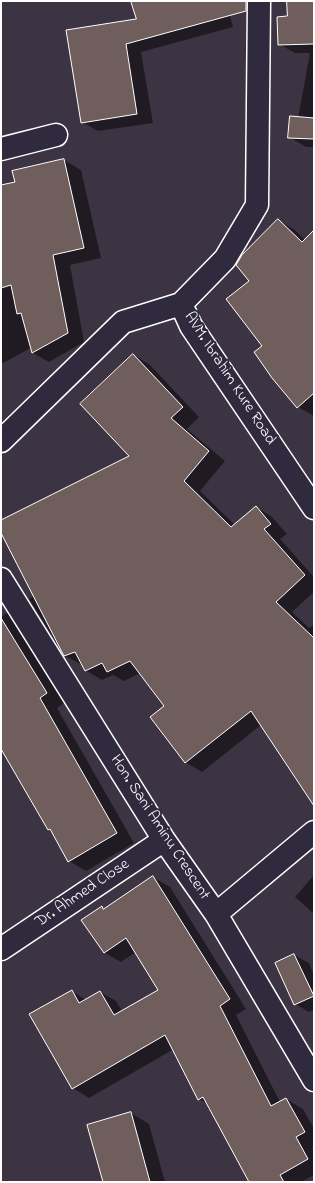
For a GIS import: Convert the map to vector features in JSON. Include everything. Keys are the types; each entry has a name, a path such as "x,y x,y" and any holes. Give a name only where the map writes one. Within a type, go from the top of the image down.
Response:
{"street":[{"name":"AVM. Ibrahim Kure Road","path":"259,1 257,205 225,259 181,304 192,326 314,508"},
{"path":"1,149 56,135"},
{"path":"1,441 123,322 181,304"},
{"name":"Hon. Sani Aminu Crescent","path":"1,579 164,840 216,914 314,1080"},
{"path":"216,914 314,832"},
{"name":"Dr. Ahmed Close","path":"1,949 164,840"}],"building":[{"path":"131,1 246,1 246,11 126,44 137,114 81,123 66,30 136,19"},
{"path":"287,1 314,1 314,44 278,45 277,17 287,16"},
{"path":"290,116 314,118 314,139 288,138"},
{"path":"64,159 84,248 53,255 68,333 32,353 21,313 17,314 11,285 1,288 1,185 15,182 12,171"},
{"path":"278,219 302,242 314,230 314,393 297,408 272,378 254,352 262,346 226,299 249,281 236,265 242,255"},
{"path":"133,354 183,407 171,418 209,451 184,481 231,527 256,506 271,524 264,529 305,575 276,602 314,638 314,806 251,711 185,763 150,717 164,706 130,661 107,672 102,663 85,671 75,652 64,656 1,533 1,520 129,456 80,404"},
{"path":"1,618 47,693 40,698 117,833 68,862 50,829 48,830 1,749"},
{"path":"153,876 230,999 220,1006 271,1106 286,1098 305,1132 296,1137 308,1159 280,1175 284,1182 249,1182 203,1097 198,1100 165,1035 72,1089 29,1014 72,990 79,1003 100,991 114,1015 158,990 126,938 104,953 81,920 102,906 103,909"},
{"path":"294,954 314,996 294,1005 275,963"},
{"path":"131,1112 150,1182 103,1182 87,1125"}]}
